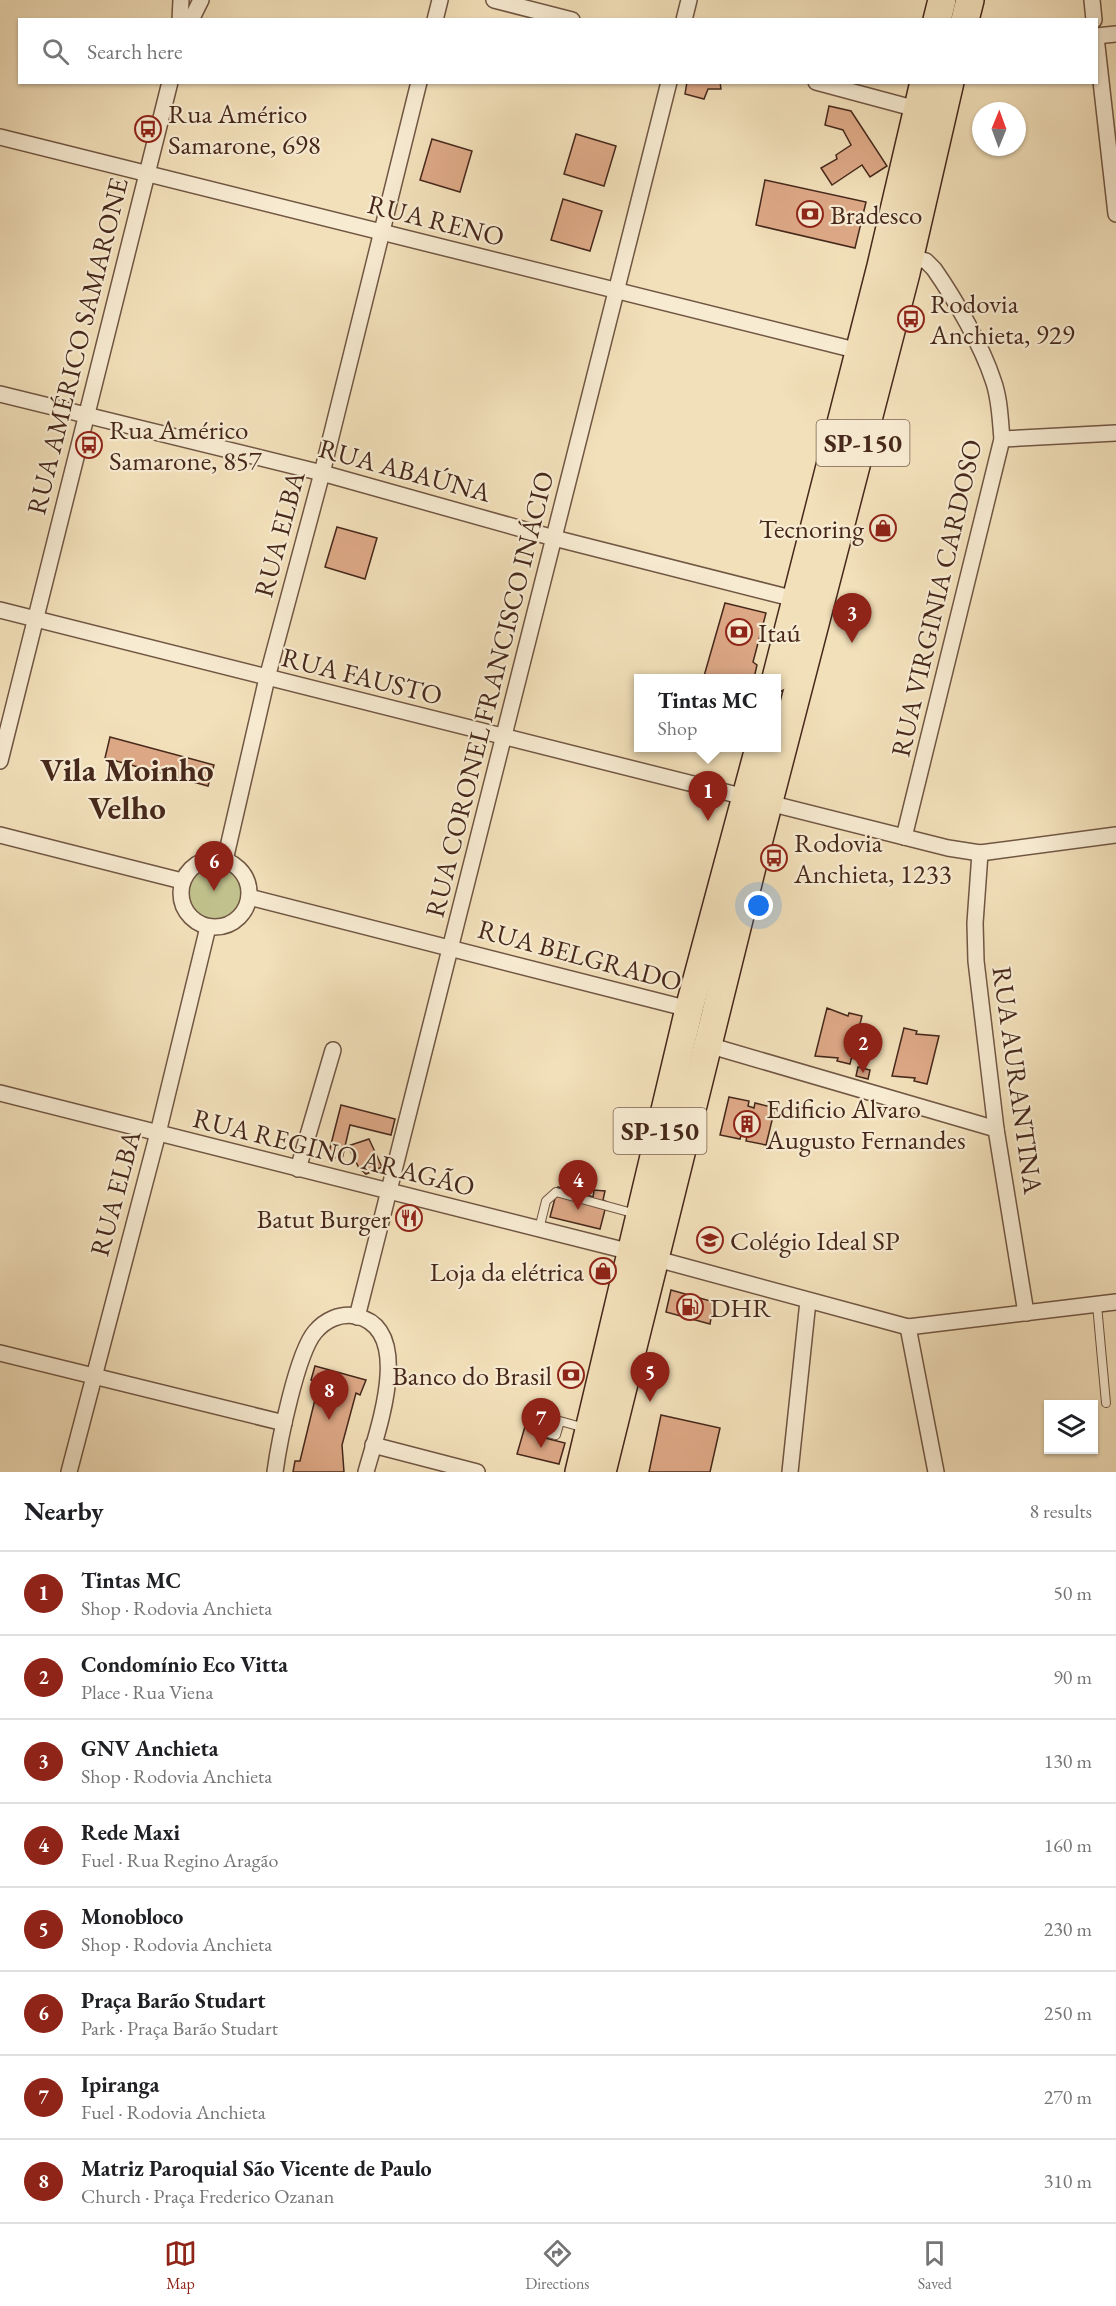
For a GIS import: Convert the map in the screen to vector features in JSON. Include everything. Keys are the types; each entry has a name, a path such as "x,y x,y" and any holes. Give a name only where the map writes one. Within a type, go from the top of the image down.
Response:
{"highway":[{"path":"938,18 942,0"},
{"path":"966,18 970,0"},
{"name":"SP-150","path":"781,718 910,257 930,112 924,84"},
{"name":"SP-150","path":"777,674 859,351 930,112 949,84"},
{"name":"SP-150","path":"579,1472 589,1429 708,1045 758,800 759,752"},
{"name":"SP-150","path":"602,1472 643,1255 640,1215 689,1010 758,800 771,752"}],"street":[{"path":"180,18 181,0"},
{"path":"192,18 201,0"},
{"path":"436,18 440,0"},
{"path":"494,0 564,18"},
{"path":"684,18 689,0"},
{"path":"1092,0 1094,18"},
{"path":"1098,37 1116,34"},
{"path":"1098,55 1116,214"},
{"name":"RUA AMÉRICO SAMARONE","path":"0,761 84,416 170,84"},
{"name":"RUA ELBA","path":"225,860 267,678 322,473 418,84"},
{"name":"RUA CORONEL FRANCISCO INÁCIO","path":"357,1317 669,84"},
{"path":"824,84 930,112"},
{"name":"RUA RENO","path":"0,138 859,351"},
{"name":"RUA VIRGINIA CARDOSO","path":"904,837 1002,439 999,400 993,378 981,353 934,269 926,261 910,257"},
{"name":"RUA ABAÚNA","path":"0,394 322,473 554,538 795,599"},
{"path":"1002,439 1116,433"},
{"name":"RUA FAUSTO","path":"0,610 904,837 980,854"},
{"path":"0,835 182,881"},
{"path":"980,854 1116,835"},
{"name":"RUA AURANTINA","path":"980,854 975,922 976,961 996,1129 1026,1313"},
{"path":"204,860 225,860 241,870 246,878 249,897 247,906 235,921 226,926 208,927 188,915 182,904 182,881 188,872 204,860"},
{"name":"RUA BELGRADO","path":"249,897 689,1010"},
{"name":"RUA ELBA","path":"69,1472 158,1133 208,927"},
{"path":"708,1045 996,1129"},
{"path":"298,1169 333,1050"},
{"name":"RUA REGINO ARAGÃO","path":"0,1093 643,1255 908,1326"},
{"path":"790,1472 808,1301"},
{"path":"936,1472 908,1326 1116,1302"},
{"path":"275,1472 284,1423 305,1348 313,1333 335,1317 357,1317 377,1328 388,1350 390,1366 366,1472"},
{"path":"0,1353 284,1423"},
{"path":"373,1445 477,1472"}],"lane":[{"path":"539,1229 546,1201 556,1192 640,1215"},
{"path":"1097,1305 1106,1403"},
{"path":"544,1432 556,1435 560,1421 589,1429"}],"green space":[{"path":"208,865 220,865 230,869 238,877 242,893 238,909 230,917 220,921 208,921 198,917 190,909 186,899 186,887 190,877 198,869"}],"building":[{"path":"687,84 720,84 721,89 708,89 704,99 685,94"},
{"path":"829,106 851,111 887,166 870,177 862,165 832,185 821,168 837,159 836,155 851,145 843,130 825,125"},
{"path":"576,134 616,146 604,186 564,174"},
{"path":"432,139 472,151 460,192 420,180"},
{"name":"Bradesco","path":"765,180 866,202 855,248 756,225"},
{"path":"563,199 602,211 590,251 551,240"},
{"path":"337,527 377,538 365,579 325,567"},
{"name":"Itaú","path":"725,603 766,613 753,662 757,665 755,674 705,674"},
{"path":"110,737 214,765 208,786 105,758"},
{"path":"827,1008 848,1016 849,1013 862,1016 850,1064 837,1061 838,1058 815,1056"},
{"path":"904,1028 917,1031 916,1034 939,1036 927,1084 914,1081 915,1078 892,1076"},
{"path":"858,1067 870,1070 868,1079 856,1076"},
{"name":"Edificio Alvaro Augusto Fernandes","path":"729,1097 749,1101 748,1106 754,1108 755,1103 775,1108 766,1145 746,1141 747,1136 741,1135 740,1139 720,1135"},
{"path":"341,1105 395,1119 391,1135 350,1125 342,1159 328,1156"},
{"path":"369,1139 382,1167 366,1174 359,1168 348,1146"},
{"path":"563,1180 577,1182 576,1191 593,1197 594,1190 605,1191 603,1200 607,1202 600,1229 550,1217 558,1187 561,1188"},
{"name":"DHR","path":"671,1290 714,1302 710,1324 666,1312"},
{"path":"315,1366 366,1380 360,1395 356,1393 342,1445 344,1472 293,1472 295,1461 300,1461 319,1383 311,1380"},
{"path":"661,1415 720,1428 710,1472 649,1472"},
{"path":"526,1423 540,1425 537,1436 565,1443 559,1464 517,1454"}],"place":[{"name":"Rua Américo Samarone, 698","path":"148,129"},
{"name":"Bradesco","path":"810,214"},
{"name":"Rodovia Anchieta, 929","path":"911,319"},
{"name":"Rua Américo Samarone, 857","path":"89,445"},
{"name":"Tecnoring","path":"883,528"},
{"name":"Itaú","path":"739,632"},
{"name":"GNV Anchieta","path":"852,643"},
{"name":"Tintas MC","path":"708,821"},
{"name":"Rodovia Anchieta, 1233","path":"774,858"},
{"name":"Praça Barão Studart","path":"214,891"},
{"name":"Condomínio Eco Vitta","path":"863,1073"},
{"name":"Edificio Alvaro Augusto Fernandes","path":"747,1124"},
{"name":"Rede Maxi","path":"578,1210"},
{"name":"Batut Burger","path":"409,1218"},
{"name":"Colégio Ideal SP","path":"710,1240"},
{"name":"Loja da elétrica","path":"603,1271"},
{"name":"DHR","path":"690,1307"},
{"name":"Banco do Brasil","path":"571,1375"},
{"name":"Monobloco","path":"650,1402"},
{"name":"Matriz Paroquial São Vicente de Paulo","path":"329,1420"},
{"name":"Ipiranga","path":"541,1448"}],"district":[{"name":"Vila Moinho Velho","path":"127,788"}]}
